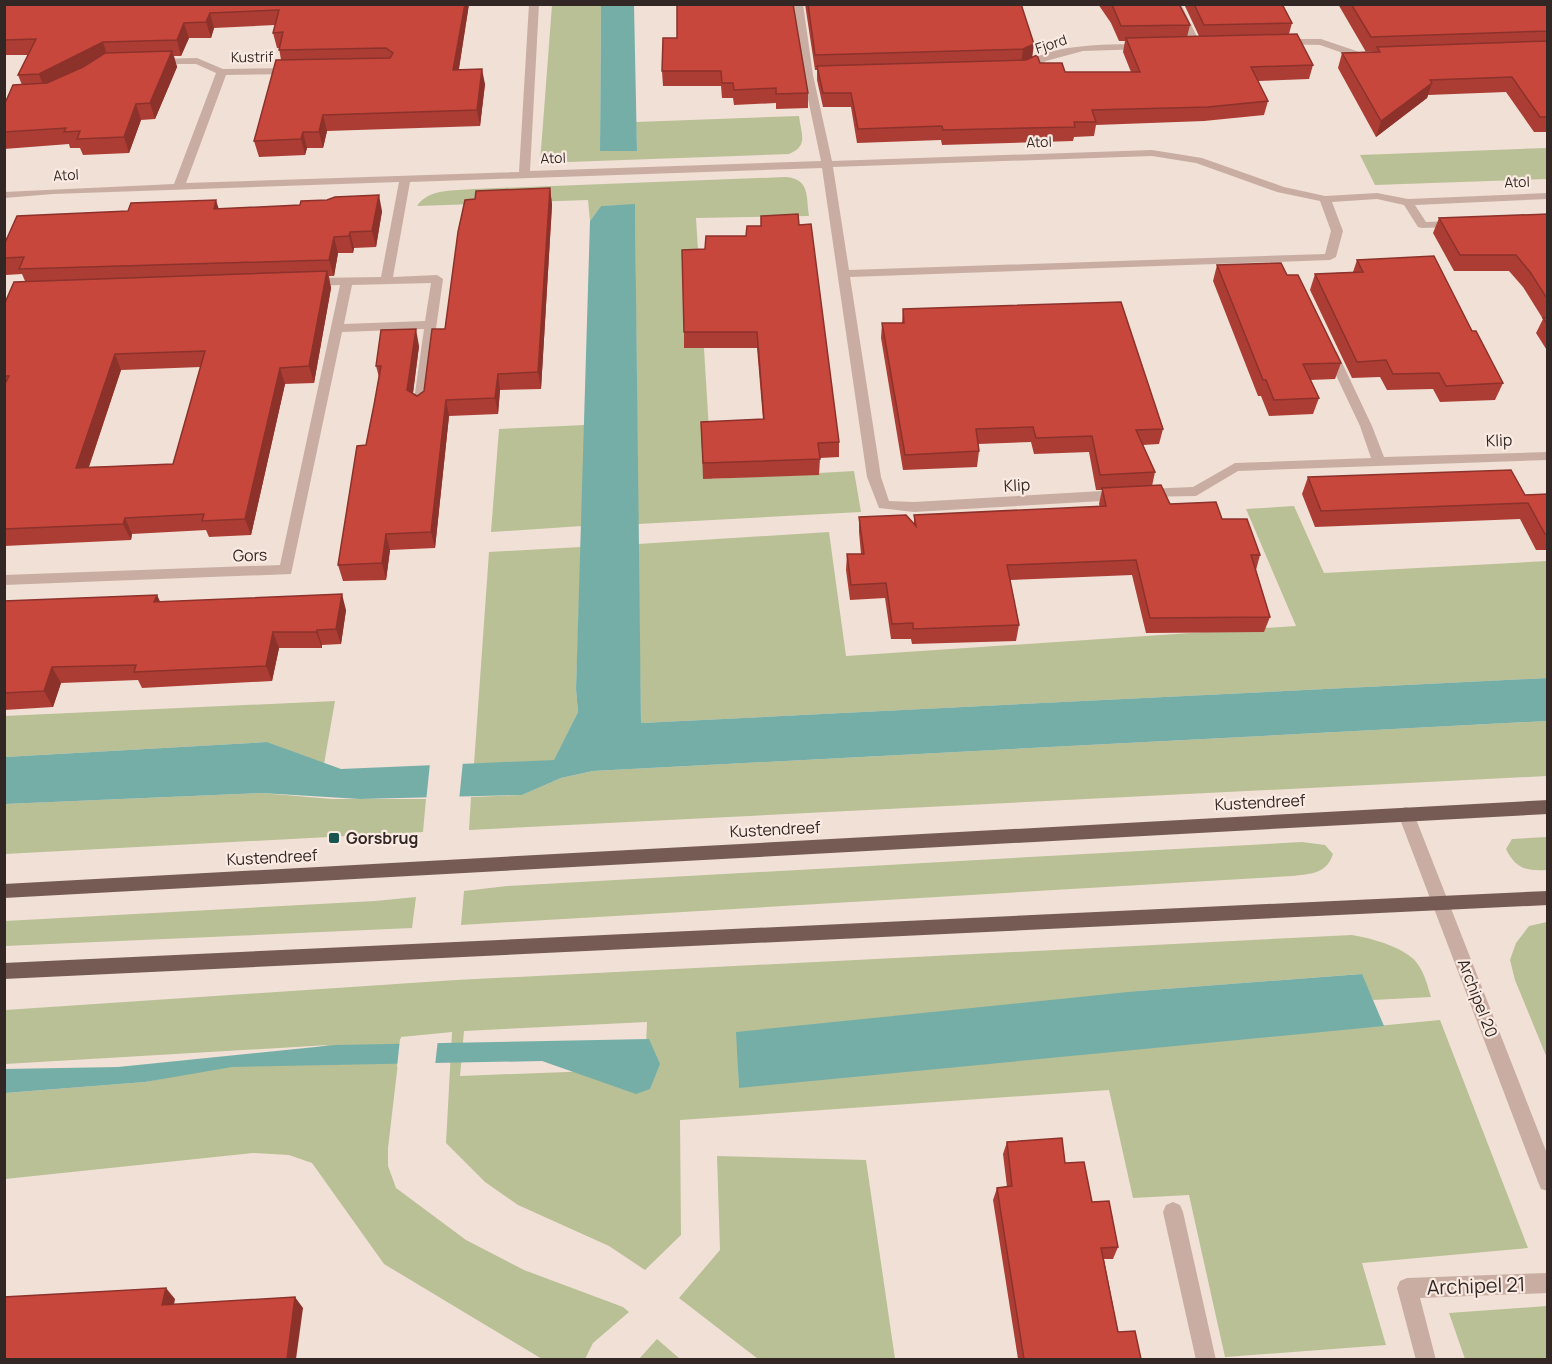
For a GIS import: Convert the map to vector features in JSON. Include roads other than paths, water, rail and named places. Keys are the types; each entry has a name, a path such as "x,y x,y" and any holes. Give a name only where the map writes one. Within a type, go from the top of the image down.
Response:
{"main road":[{"name":"Kustendreef","path":"4,891 1548,807"},
{"path":"4,970 1548,898"}],"street":[{"name":"Atol","path":"524,174 534,4"},
{"path":"798,4 808,75 826,165"},
{"path":"1176,4 1196,45"},
{"path":"1274,42 1321,42 1363,57 1374,57"},
{"name":"Fjord","path":"1012,70 1024,69 1042,59 1083,48 1154,46"},
{"name":"Kustrif","path":"141,62 196,61 222,72 305,71"},
{"name":"Kustrif","path":"179,186 222,72"},
{"path":"808,75 820,75"},
{"name":"Atol","path":"4,195 179,186 1152,153 1198,160 1281,189 1325,199 1377,196 1408,202 1548,196"},
{"name":"Klip","path":"826,165 874,477 884,505 914,507 1196,491 1235,466 1548,456"},
{"path":"386,280 405,178"},
{"path":"844,274 1289,265 1330,257 1337,231 1325,199"},
{"path":"1408,202 1422,225 1468,224"},
{"path":"300,283 437,279 419,407"},
{"name":"Gors","path":"4,580 286,570 347,281"},
{"path":"337,328 431,325"},
{"path":"1326,343 1366,426 1379,461"},
{"name":"Archipel 20","path":"1406,814 1442,902 1548,1182"},
{"path":"1173,1212 1206,1359"},
{"name":"Archipel 21","path":"1426,1359 1407,1288 1548,1283"}],"water":[{"path":"601,5 634,5 637,151 600,151"},
{"path":"635,204 641,723 1547,678 1547,721 593,771 561,778 522,795 360,799 261,793 5,804 5,757 267,742 341,769 554,760 578,712 576,689 590,221 601,206"},
{"path":"1362,974 1384,1026 739,1088 736,1032 1138,991"},
{"path":"649,1039 660,1064 650,1089 636,1094 542,1061 232,1067 145,1082 5,1093 4,1069 118,1067 335,1045"}],"place":[{"name":"Gorsbrug","path":"334,838"}]}
